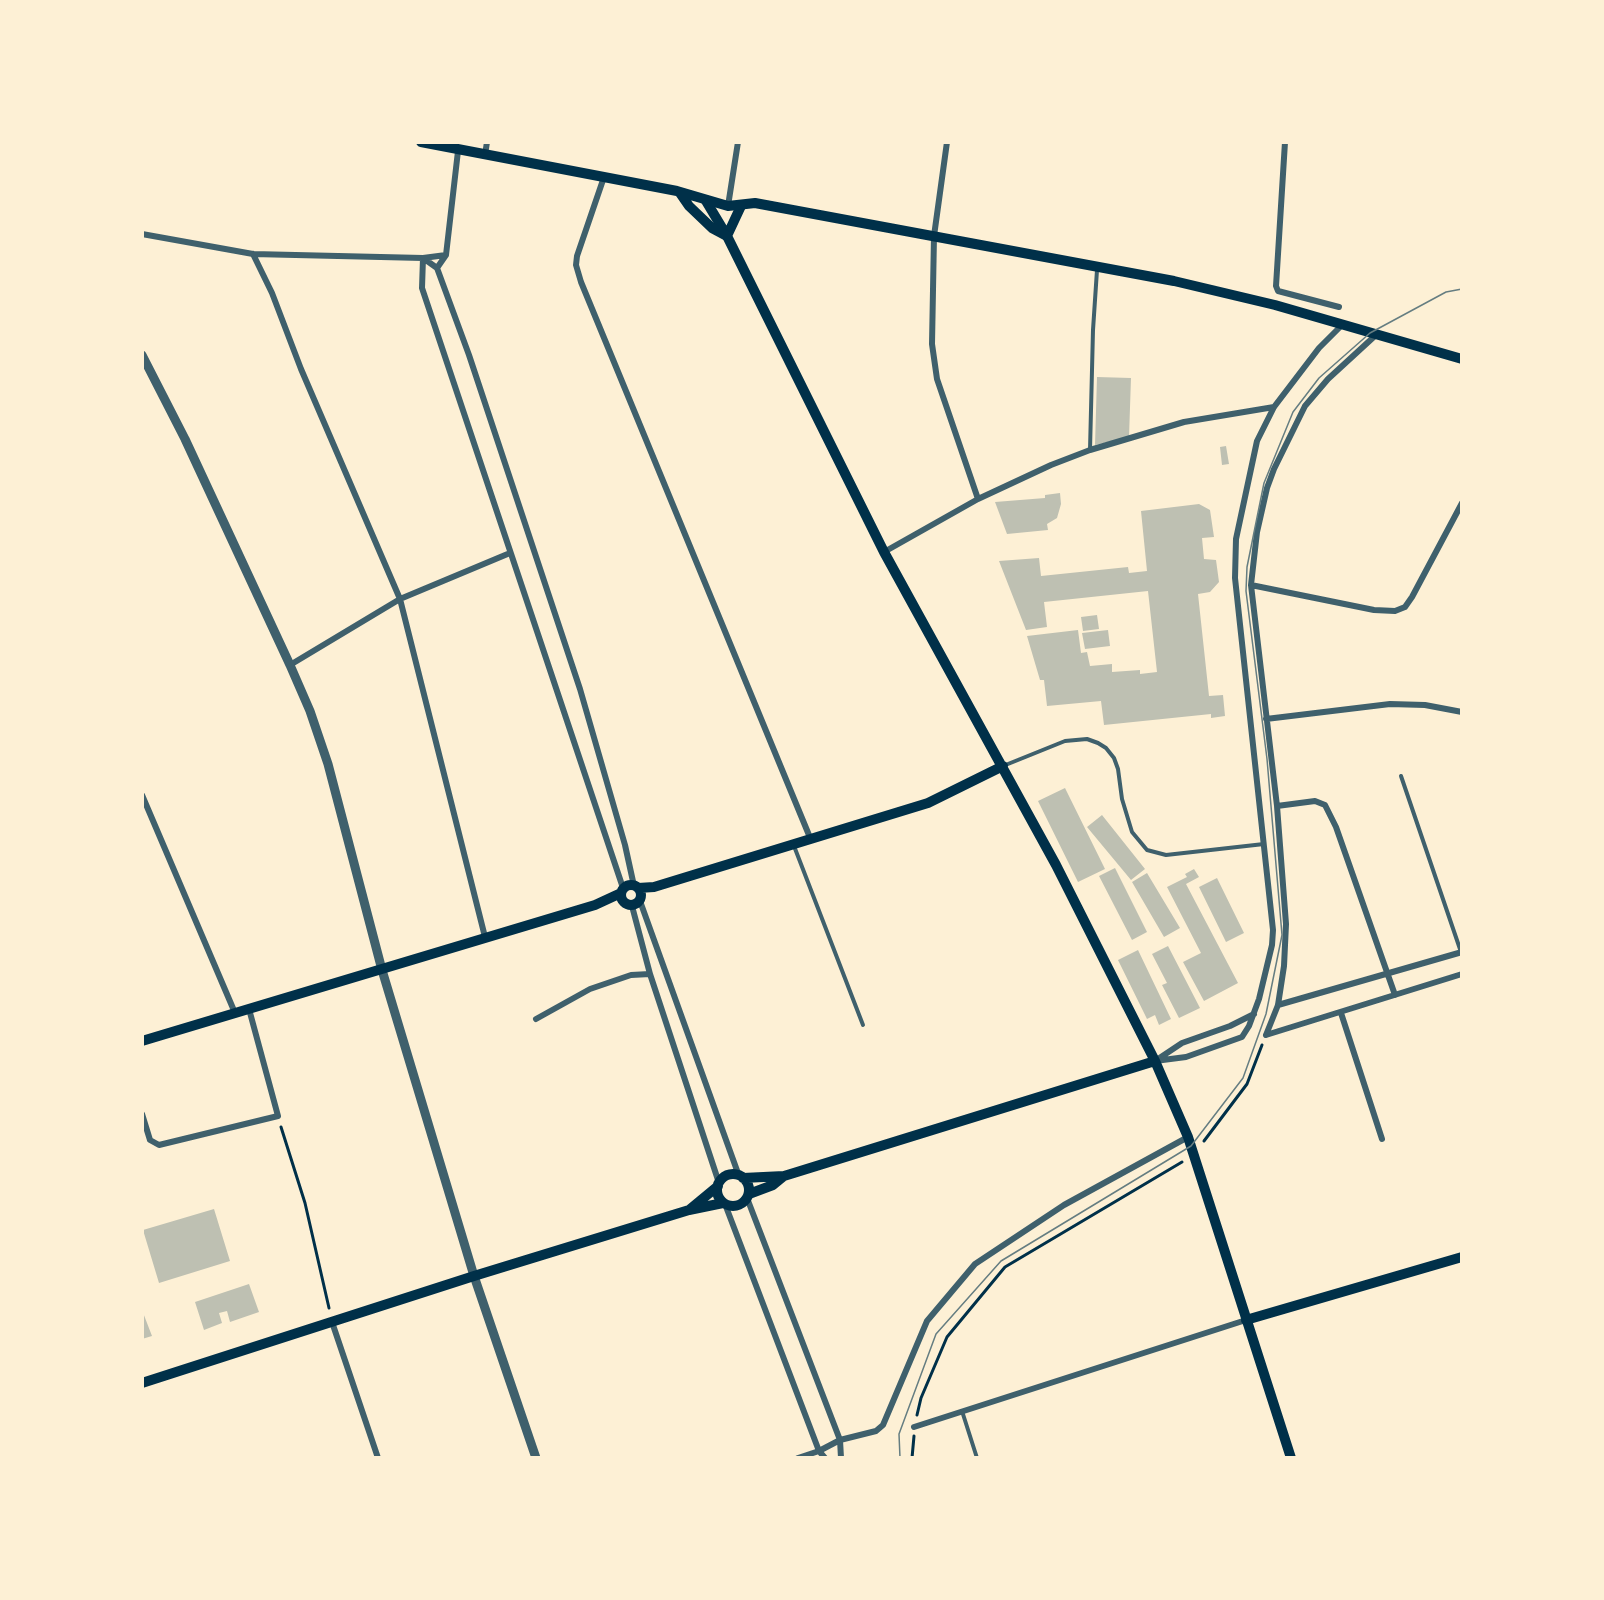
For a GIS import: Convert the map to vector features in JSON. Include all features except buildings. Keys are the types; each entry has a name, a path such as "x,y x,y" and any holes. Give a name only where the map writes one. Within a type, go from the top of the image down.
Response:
{"main road":[{"path":"421,142 458,151 501,156 604,177 728,206 755,203 1098,266 1275,305 1461,359"},
{"path":"680,193 689,206 712,228 727,236"},
{"path":"706,201 727,236 884,552 1003,766 1077,905 1155,1061 1188,1137 1291,1457"},
{"path":"727,236 741,206"},
{"path":"142,1041 632,895 928,803 1003,766"},
{"path":"689,1210 728,1176 784,1176 1155,1061"},
{"path":"719,1184 718,1195 724,1203 737,1206 748,1196 772,1185 784,1176"},
{"path":"741,1177 747,1182 748,1196"},
{"path":"142,1383 474,1276 689,1210 724,1203"},
{"path":"1246,1320 1461,1257"}],"street":[{"path":"485,155 487,142"},
{"path":"728,206 738,142"},
{"path":"947,142 934,236 931,322 934,363 978,499"},
{"path":"1285,142 1276,286 1278,291 1339,307"},
{"path":"437,268 446,255 458,151"},
{"path":"604,177 577,256 576,265 581,282 811,840"},
{"path":"142,234 254,254 423,258 446,255"},
{"path":"254,254 400,599 485,937"},
{"path":"423,258 437,268 469,355 580,689 626,845 632,895 650,974 719,1184"},
{"path":"423,258 422,288 510,553 632,895 741,1177"},
{"path":"1155,1061 1186,1057 1242,1037 1254,1013 1272,945 1273,930 1248,709 1235,562 1236,539 1257,441 1274,407 1319,348 1342,325"},
{"path":"1266,1035 1278,1005 1284,966 1286,924 1277,806 1251,585 1257,532 1267,488 1293,427 1316,391 1377,334"},
{"path":"142,356 185,439 310,711 328,764 382,970 474,1276 536,1458"},
{"path":"884,552 978,499 1051,465 1090,450 1184,422 1274,407"},
{"path":"1251,585 1386,612 1395,611 1405,607 1412,597 1461,503"},
{"path":"290,665 400,599 510,553"},
{"path":"1266,719 1390,704 1425,705 1461,712"},
{"path":"142,795 235,1013"},
{"path":"1277,806 1315,801 1325,805 1336,826 1395,996"},
{"path":"1278,1005 1461,952"},
{"path":"536,1019 590,989 631,975 650,974"},
{"path":"1266,1035 1461,974"},
{"path":"142,1114 150,1140 159,1145 278,1116 249,1009"},
{"path":"1155,1061 1182,1043 1230,1026 1254,1013"},
{"path":"1341,1013 1382,1139"},
{"path":"798,1458 819,1451 840,1440 876,1431 883,1425 888,1418 927,1321 975,1264 1064,1205 1188,1137"},
{"path":"748,1196 840,1440 841,1458"},
{"path":"724,1203 819,1451 825,1458"},
{"path":"914,1427 1246,1320"},
{"path":"332,1322 378,1458"}],"lane":[{"path":"1090,450 1093,330 1098,266"},
{"path":"1003,766 1065,741 1087,739 1098,742 1113,758 1118,770 1122,799 1132,832 1147,850 1166,855 1264,844"},
{"path":"1401,776 1461,952"},
{"path":"794,845 863,1025"},
{"path":"962,1412 977,1458"}],"path":[{"path":"912,1458 914,1427 921,1398 947,1337 1005,1267 1193,1155 1247,1084 1266,1035"},
{"path":"278,1116 305,1203 332,1322"}],"tram line":[{"path":"900,1458 899,1434 936,1334 1001,1261 1191,1146 1243,1078 1266,1014 1282,935 1267,759 1246,591 1247,567 1264,483 1293,412 1319,378 1370,333 1446,292 1462,289"}]}
